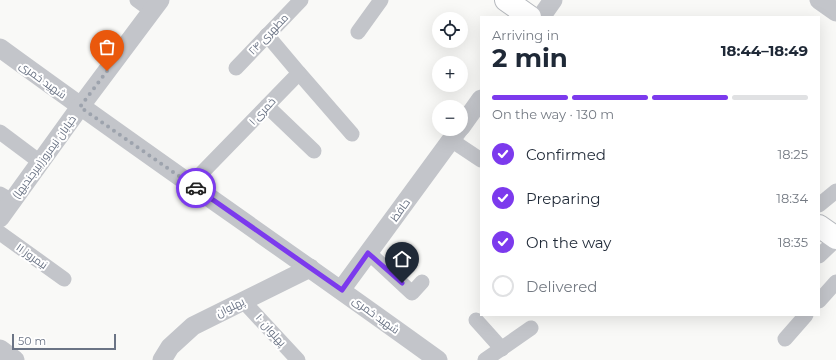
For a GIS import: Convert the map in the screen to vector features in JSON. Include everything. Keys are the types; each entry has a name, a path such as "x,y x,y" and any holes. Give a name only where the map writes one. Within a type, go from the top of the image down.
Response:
{"main road":[{"path":"506,0 529,16"},
{"path":"820,227 836,239"}],"street":[{"name":"مطهری ۲۴","path":"236,68 301,0"},
{"path":"358,32 381,0"},
{"path":"542,16 554,0"},
{"path":"819,0 836,12"},
{"name":"خیابان نیمروز(بیرجندیها)","path":"0,218 6,198 40,162 80,107 149,4"},
{"path":"267,35 352,134"},
{"name":"شهید خمری","path":"0,48 80,107 342,290 438,360"},
{"name":"خمری ۱","path":"191,184 299,73"},
{"name":"حافظ","path":"468,117 480,100"},
{"path":"267,106 314,151"},
{"path":"0,132 40,162"},
{"name":"حافظ","path":"342,290 454,136"},
{"path":"460,136 480,159"},
{"path":"820,204 836,191"},
{"name":"نیمروز ۱۱","path":"0,233 64,279"},
{"path":"820,255 836,239"},
{"path":"368,253 412,293 422,282"},
{"name":"پهلوان","path":"162,360 170,347 193,326 310,268"},
{"path":"820,300 836,282"},
{"name":"پهلوان ۱۰","path":"243,301 298,360"},
{"path":"785,339 805,316"},
{"path":"476,320 502,349"},
{"path":"485,360 531,328"},
{"path":"0,349 15,360"}],"way so far":[{"path":"107,71 80,107 196,188"}],"route":[{"path":"196,188 342,290 368,253 402,283"}]}
